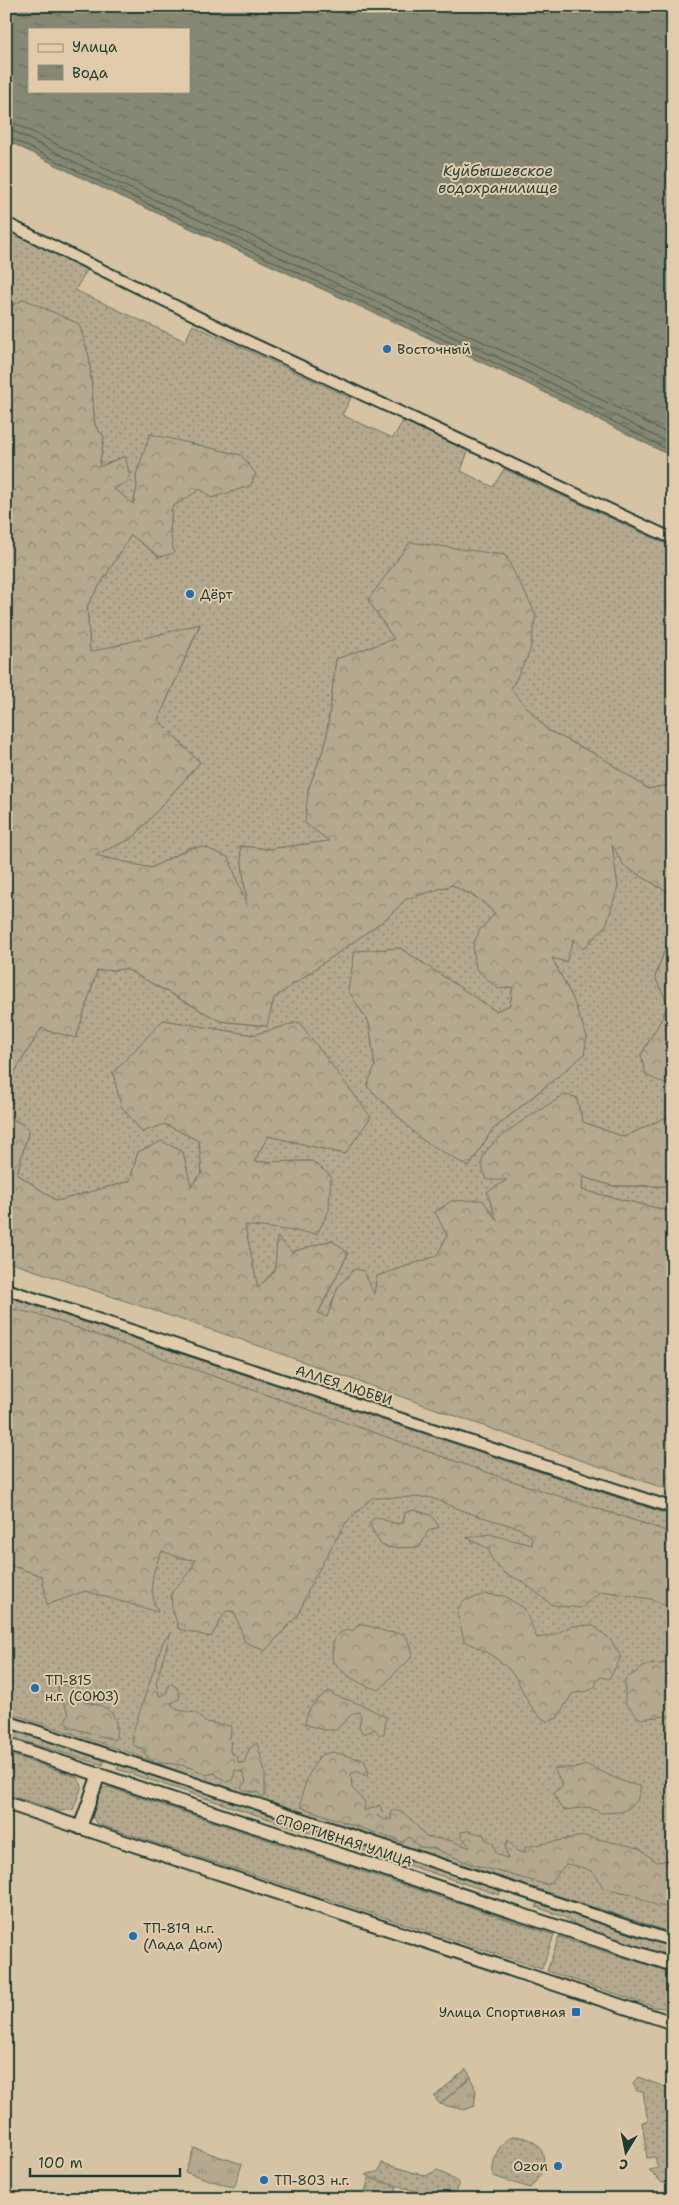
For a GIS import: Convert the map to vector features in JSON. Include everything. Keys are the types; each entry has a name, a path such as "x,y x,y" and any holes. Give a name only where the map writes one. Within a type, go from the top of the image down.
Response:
{"main road":[{"name":"СПОРТИВНАЯ УЛИЦА","path":"6,1744 673,1965"},
{"path":"80,1828 99,1774"},
{"path":"6,1804 672,2022"}],"street":[{"path":"6,223 245,340 673,539"},
{"name":"АЛЛЕЯ ЛЮБВИ","path":"6,1289 673,1508"},
{"path":"6,1721 673,1941"}],"green space":[{"path":"6,229 89,267 75,290 185,341 193,325 351,398 342,415 393,438 403,421 468,451 461,471 493,487 504,469 673,547 673,786 648,789 601,757 547,730 511,689 515,681 368,600 394,639 336,659 326,742 308,790 330,841 269,849 240,846 248,910 191,847 151,868 94,855 133,838 200,762 158,720 200,625 90,653 87,606 131,535 159,557 173,553 170,531 172,507 201,488 211,498 228,492 241,455 200,447 136,475 137,488 133,504 112,488 125,456 99,467 104,437 95,426 89,356 24,299 6,309"},
{"path":"24,299 79,324 89,356 95,426 104,437 99,467 125,456 131,481 113,488 133,504 137,488 136,475 150,434 241,455 256,474 250,486 211,498 201,489 172,507 170,531 174,553 160,557 131,535 87,606 90,652 200,624 158,720 200,762 133,838 95,855 151,868 192,847 204,847 229,858 247,907 240,846 269,849 329,841 305,823 308,790 326,742 336,659 394,639 368,600 410,542 505,555 536,614 530,651 511,689 547,730 601,757 648,789 673,786 673,895 624,866 612,845 618,887 606,926 583,949 574,939 566,962 552,958 573,999 587,1037 584,1055 492,1130 469,1167 421,1139 367,1086 375,1066 369,1023 348,990 355,951 400,948 496,1011 510,1005 513,987 498,989 476,969 473,946 479,931 495,913 479,899 452,885 406,899 387,918 274,998 267,1026 220,1021 126,969 97,971 76,1038 41,1029 14,1073 6,1091 6,309"},
{"path":"612,843 624,866 673,895 673,938 668,941 655,977 669,1006 641,1055 665,1084 673,1083 673,1114 624,1137 583,1122 576,1097 508,1180 498,1223 447,1236 437,1256 377,1276 374,1295 338,1287 327,1317 318,1314 348,1253 332,1240 292,1252 258,1288 244,1225 312,1161 253,1162 268,1136 345,1154 299,1022 253,1035 163,1020 165,1124 199,1141 202,1173 191,1187 138,1152 130,1181 57,1201 17,1174 29,1129 6,1114 6,1091 14,1073 41,1029 76,1037 97,971 126,969 220,1021 266,1026 274,998 387,918 406,899 452,885 479,899 495,913 479,931 513,986 510,1005 496,1011 400,948 349,990 369,1023 375,1066 469,1167 492,1130 544,1088 573,999 551,957 574,938 583,949 613,857"},
{"path":"673,938 673,1083 665,1084 646,1075 641,1055 669,1006 655,977 668,941"},
{"path":"163,1020 253,1035 299,1022 371,1117 345,1154 268,1136 254,1162 312,1161 331,1176 329,1210 317,1234 245,1225 258,1288 275,1271 277,1237 292,1252 332,1240 348,1253 318,1313 327,1317 338,1287 354,1269 364,1271 374,1294 377,1276 437,1256 447,1236 435,1212 451,1201 483,1200 497,1221 487,1192 507,1180 487,1180 482,1163 485,1153 504,1134 564,1095 576,1097 583,1122 624,1137 673,1114 673,1186 613,1186 583,1177 582,1190 673,1212 673,1491 568,1456 242,1340 6,1261 6,1114 29,1129 17,1174 57,1201 130,1181 138,1152 162,1141 183,1152 191,1186 202,1173 199,1141 165,1124 142,1132 121,1106 113,1073"},
{"path":"583,1177 613,1186 673,1186 673,1212 582,1190"},
{"path":"6,1296 673,1516 673,1933 191,1776 128,1752 6,1712"},
{"path":"6,1307 43,1316 503,1478 673,1533 673,1609 651,1599 601,1591 581,1608 552,1605 523,1582 504,1573 491,1558 489,1549 467,1538 489,1534 532,1545 532,1537 519,1528 469,1513 429,1497 372,1498 346,1523 310,1586 299,1614 265,1651 245,1642 234,1611 226,1611 211,1637 179,1629 172,1608 171,1593 190,1571 196,1560 180,1558 162,1551 155,1567 152,1582 153,1596 158,1612 85,1591 47,1605 42,1576 6,1564"},
{"path":"414,1510 431,1515 439,1527 428,1531 420,1547 392,1548 381,1545 369,1524 374,1518 403,1523 405,1513"},
{"path":"486,1594 504,1596 524,1608 537,1638 553,1635 572,1626 592,1625 610,1639 621,1657 609,1679 601,1677 592,1689 572,1694 557,1718 548,1722 542,1718 528,1702 515,1677 499,1660 464,1641 457,1611 463,1601"},
{"path":"359,1623 387,1632 404,1634 411,1647 411,1658 379,1690 352,1679 332,1659 334,1642 338,1634 347,1630 354,1630"},
{"path":"171,1632 156,1683 159,1696 166,1694 169,1683 175,1686 180,1693 179,1699 171,1703 177,1710 196,1713 205,1722 231,1726 230,1752 236,1756 239,1763 244,1763 249,1749 257,1743 265,1772 265,1796 261,1797 258,1792 245,1791 241,1787 246,1782 243,1772 235,1770 233,1779 227,1782 214,1773 206,1775 182,1765 155,1763 145,1754 145,1750 133,1745 132,1735 163,1642"},
{"path":"673,1663 673,1715 640,1719 625,1703 625,1679 647,1665"},
{"path":"59,1684 67,1685 84,1701 102,1706 111,1713 117,1727 115,1740 69,1727 65,1721 69,1713 60,1696"},
{"path":"329,1691 334,1695 362,1705 386,1717 384,1735 379,1735 375,1729 362,1733 359,1726 361,1717 359,1712 352,1714 336,1730 323,1730 305,1724 307,1714 313,1705"},
{"path":"6,1723 106,1756 103,1765 6,1736"},
{"path":"332,1752 364,1760 369,1773 366,1776 357,1771 351,1774 352,1788 365,1802 364,1811 380,1805 382,1811 377,1816 384,1820 391,1819 391,1811 402,1812 411,1819 426,1837 449,1840 471,1848 461,1836 461,1832 468,1831 484,1835 485,1839 493,1843 496,1853 508,1859 505,1847 508,1840 517,1851 525,1853 525,1847 584,1836 639,1848 656,1862 673,1860 673,1908 655,1905 632,1894 603,1888 593,1873 579,1867 566,1864 548,1885 471,1864 433,1848 420,1847 409,1837 402,1842 301,1807 304,1787 314,1766 321,1755"},
{"path":"6,1753 77,1777 82,1786 73,1810 59,1811 6,1794"},
{"path":"120,1761 501,1887 499,1895 117,1769"},
{"path":"587,1765 620,1780 641,1786 637,1801 621,1812 601,1813 589,1807 564,1810 558,1803 554,1792 563,1786 554,1768 576,1768"},
{"path":"108,1787 554,1935 542,1969 98,1824 94,1820 92,1812 94,1803 100,1789"},
{"path":"539,1899 673,1943 673,1958 580,1927 562,1916 536,1907"},
{"path":"559,1937 673,1973 673,2005 664,2008 655,2007 547,1971"},
{"path":"466,2069 471,2077 440,2104 434,2097"},
{"path":"471,2077 476,2092 474,2106 464,2110 440,2104"},
{"path":"638,2077 673,2090 673,2171 669,2182 662,2183 649,2170 658,2168 655,2157 647,2158 642,2122 648,2121 643,2092 637,2091 633,2084"},
{"path":"516,2136 535,2143 543,2156 544,2163 541,2171 537,2180 530,2188 493,2176 495,2156 505,2141"},
{"path":"194,2148 242,2164 234,2188 185,2172"},
{"path":"382,2163 425,2176 438,2170 459,2183 452,2199 439,2199 365,2175 379,2171"},
{"path":"369,2178 397,2187 393,2199 363,2199"}],"water":[{"name":"Куйбышевское водохранилище","path":"6,6 673,6 673,457 522,381 96,185 6,140"}],"place":[{"name":"Восточный","path":"387,349"},
{"name":"Дёрт","path":"190,594"},
{"name":"ТП-815 н.г. (СОЮЗ)","path":"35,1688"},
{"name":"ТП-819 н.г. (Лада Дом)","path":"133,1936"},
{"name":"Улица Спортивная","path":"576,2012"},
{"name":"Ozon","path":"558,2166"},
{"name":"ТП-803 н.г.","path":"264,2180"}]}
